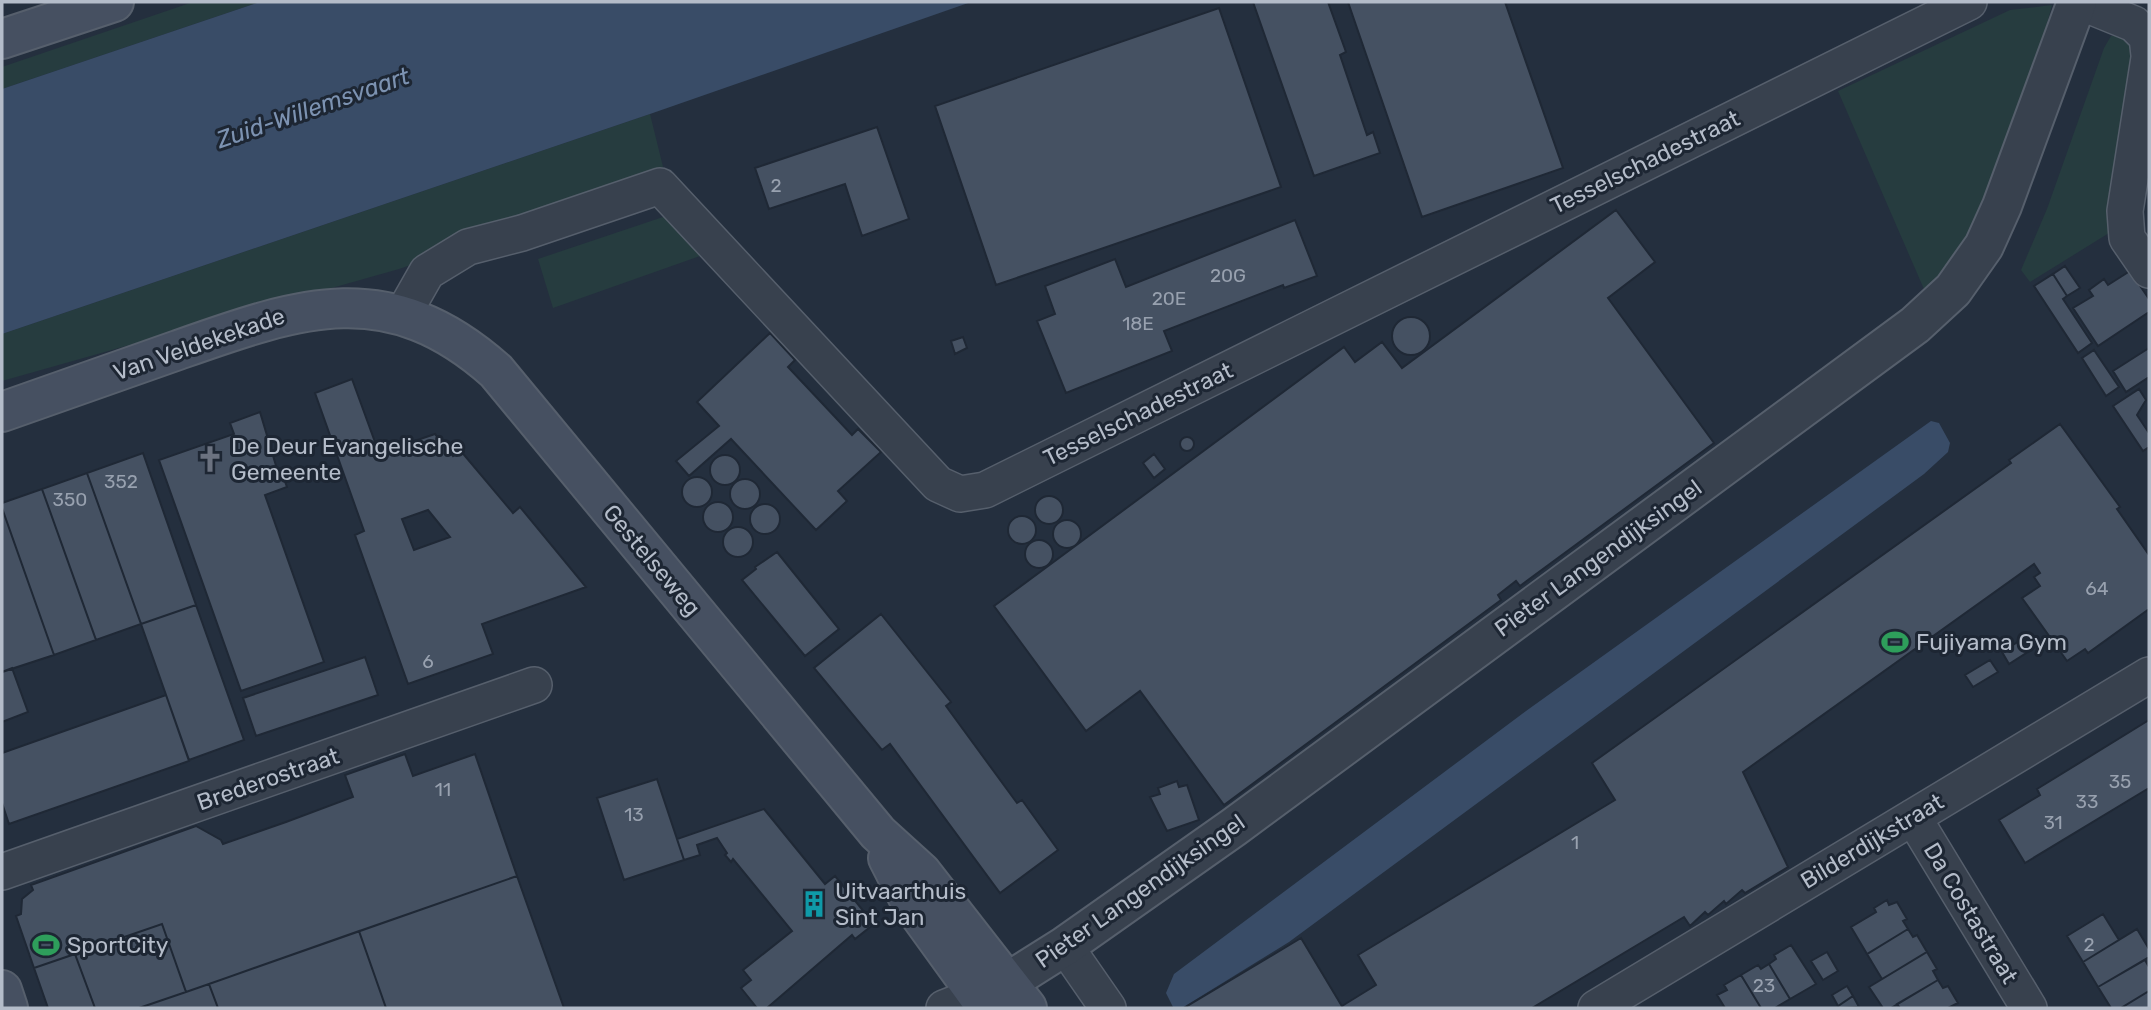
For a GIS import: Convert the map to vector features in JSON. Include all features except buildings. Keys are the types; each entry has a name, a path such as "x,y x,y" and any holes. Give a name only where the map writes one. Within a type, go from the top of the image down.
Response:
{"main road":[{"path":"2,39 114,2"},
{"name":"Van Veldekekade","path":"2,412 231,331 299,311 360,307 402,316"},
{"name":"Gestelseweg","path":"402,316 456,340 496,371 878,833 921,872 989,1000"},
{"path":"2,990 8,1008"}],"street":[{"name":"Tesselschadestraat","path":"402,316 427,272 468,247 522,233 660,186 938,484 960,494 985,490 1969,2"},
{"path":"2079,2 2134,24 2147,37 2149,56 2125,211 2127,238 2149,270"},
{"name":"Pieter Langendijksingel","path":"989,1000 1234,827 1893,341 1953,290 1984,246 2002,206 2079,2"},
{"name":"Bilderdijkstraat","path":"1596,1008 2149,675"},
{"name":"Brederostraat","path":"2,872 534,685"},
{"name":"Da Costastraat","path":"1913,817 2029,1008"},
{"path":"1065,946 1108,1008"}],"green space":[{"path":"193,2 260,2 2,89 2,67"},
{"path":"2052,5 2030,88 1987,206 1930,303 1838,91 2010,10"},
{"path":"2111,36 2123,36 2131,43 2133,101 2107,208 2109,233 2030,282 2021,270 2047,209 2104,48"},
{"path":"650,114 666,179 399,269 2,381 2,334"},
{"path":"666,216 700,256 553,308 538,259"}],"water":[{"name":"Zuid-Willemsvaart","path":"260,2 971,2 2,334 2,89"},
{"path":"1931,421 1939,423 1950,443 1948,452 1924,474 1289,942 1182,1008 1173,1007 1166,993 1174,974 1526,711"}],"place":[{"name":"De Deur Evangelische Gemeente","path":"210,459"},
{"name":"Fujiyama Gym","path":"1895,642"},
{"name":"Uitvaarthuis Sint Jan","path":"814,904"},
{"name":"SportCity","path":"46,945"}]}
